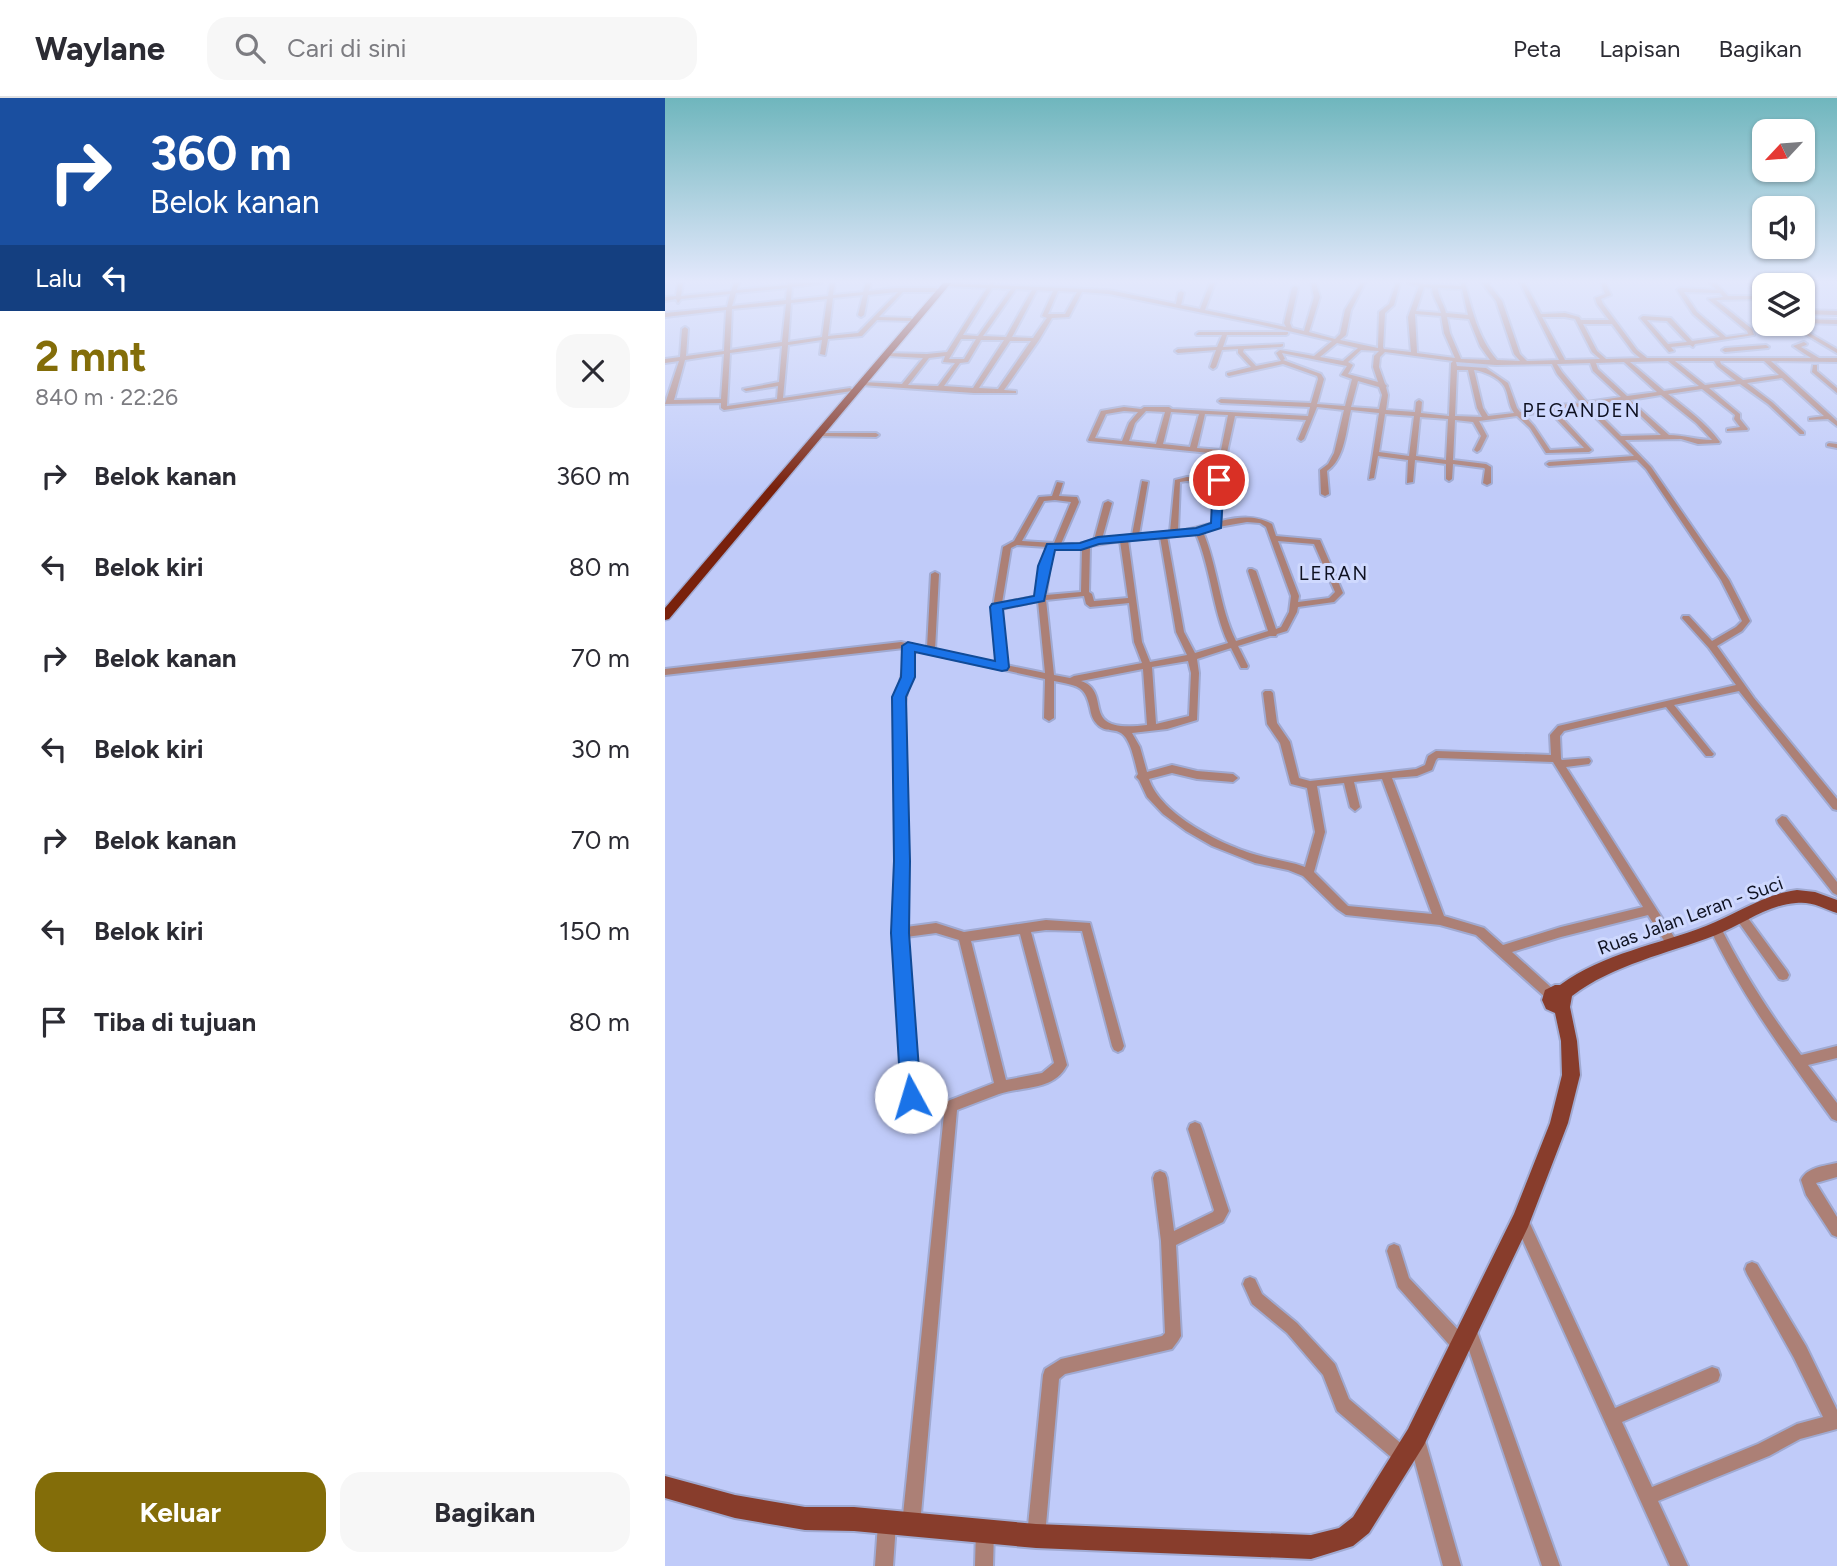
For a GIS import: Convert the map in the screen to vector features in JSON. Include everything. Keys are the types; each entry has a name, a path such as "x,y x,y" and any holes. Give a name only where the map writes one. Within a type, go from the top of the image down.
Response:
{"highway":[{"path":"665,616 881,352"},
{"path":"665,607 890,352"}],"main road":[{"name":"Ruas Jalan Leran - Suci","path":"1557,998 1578,980 1598,969 1637,953 1716,929 1772,902 1800,896 1815,898 1837,907"},
{"path":"665,1487 766,1515 825,1520 854,1519 1036,1536 1311,1547 1345,1538 1361,1525 1416,1437 1521,1220 1556,1131 1571,1075 1569,1041 1557,998"}],"street":[{"path":"683,352 668,402 722,404 729,408 850,390"},
{"path":"722,404 726,352"},
{"path":"665,361 729,352"},
{"path":"779,399 783,352"},
{"path":"949,354 945,360 958,362 966,361 972,352"},
{"path":"974,391 1000,352"},
{"path":"1000,391 1029,352"},
{"path":"1213,367 1220,352"},
{"path":"1240,352 1255,368"},
{"path":"1280,352 1283,362"},
{"path":"1295,352 1350,365 1344,375 1384,386"},
{"path":"1311,371 1318,357 1325,352"},
{"path":"1343,363 1356,352"},
{"path":"1371,478 1384,386 1376,363 1377,356 1382,352"},
{"path":"1388,352 1496,363 1719,359 1781,360 1815,365 1837,360"},
{"path":"1449,479 1454,368 1457,360 1454,352"},
{"path":"1486,352 1496,363"},
{"path":"1516,352 1525,363"},
{"path":"1558,352 1563,362"},
{"path":"1595,352 1604,360"},
{"path":"1636,352 1646,360"},
{"path":"1674,352 1682,359"},
{"path":"1771,352 1781,360"},
{"path":"1802,352 1837,391"},
{"path":"888,354 949,354"},
{"path":"1405,367 1411,354"},
{"path":"904,386 927,356"},
{"path":"1669,359 1738,414 1737,419 1745,429 1729,430"},
{"path":"1719,359 1716,362 1719,365 1788,418 1802,433"},
{"path":"1621,438 1667,437 1717,442 1636,372 1626,361 1628,360"},
{"path":"1766,360 1837,424"},
{"path":"1592,361 1595,370 1667,437"},
{"path":"939,388 958,362"},
{"path":"1229,374 1283,362 1321,377 1301,439"},
{"path":"1516,363 1520,376"},
{"path":"1554,363 1585,404 1639,458 1725,580 1746,618 1741,628 1717,640 1712,646"},
{"path":"1454,368 1484,369 1506,384 1513,408 1532,427 1548,452 1589,450"},
{"path":"1470,368 1486,418"},
{"path":"1221,401 1313,405 1475,420 1782,376"},
{"path":"1325,494 1323,470 1333,463 1355,379"},
{"path":"745,389 779,384"},
{"path":"863,384 1014,392"},
{"path":"1409,482 1419,402"},
{"path":"1224,452 1091,440 1103,411 1140,411 1148,408 1309,418"},
{"path":"1549,408 1600,461"},
{"path":"1159,446 1169,410"},
{"path":"1125,443 1132,423 1140,411"},
{"path":"1193,449 1203,411"},
{"path":"1217,525 1219,480 1232,413"},
{"path":"1811,419 1829,417"},
{"path":"1475,420 1484,436 1477,450"},
{"path":"815,435 876,435"},
{"path":"1375,454 1488,467 1487,483"},
{"path":"1549,464 1639,458"},
{"path":"1174,533 1177,481 1219,480"},
{"path":"1135,538 1144,482"},
{"path":"1055,498 1059,483"},
{"path":"1016,543 1042,499 1075,501 1044,566 1040,598 1050,675 1049,718"},
{"path":"1098,541 1108,503"},
{"path":"1002,667 997,607 1007,547 1016,543 1053,547 1086,545 1098,541 1199,531 1245,519 1259,520 1269,526 1295,596 1295,605 1286,626 1273,634 1192,657 1071,680"},
{"path":"1199,531 1232,646 1244,666"},
{"path":"665,672 887,646 908,646 1071,680 1090,690 1101,724 1124,730 1194,718 1195,673 1192,657 1180,632 1163,535"},
{"path":"1274,538 1317,542 1339,593 1331,600 1295,605"},
{"path":"1124,539 1138,642 1147,665 1152,727"},
{"path":"1085,594 1086,545"},
{"path":"1252,571 1273,634"},
{"path":"930,651 935,574"},
{"path":"997,607 1040,598 1085,594 1088,594 1090,604 1132,600"},
{"path":"1686,618 1712,646 1837,806"},
{"path":"908,646 908,677 899,697 902,848 900,933 911,1097 918,1107 951,1106 1001,1087 1045,1079 1061,1065 1024,928"},
{"path":"1672,943 1558,761 1555,735 1561,728 1742,687"},
{"path":"1268,693 1272,724 1285,742 1295,781 1312,785 1318,782 1385,777 1426,769 1432,756 1440,754 1586,761"},
{"path":"1669,705 1709,754"},
{"path":"1124,730 1135,745 1141,777 1150,795 1159,804 1225,847 1256,860 1308,874 1346,910 1440,920 1480,931 1557,998"},
{"path":"1141,777 1172,769 1197,775 1233,778"},
{"path":"1385,777 1440,920"},
{"path":"1348,780 1355,807"},
{"path":"1308,874 1320,832 1312,785"},
{"path":"1782,820 1837,890"},
{"path":"1502,950 1651,910"},
{"path":"1741,917 1783,975"},
{"path":"900,933 936,928 964,937 1046,925 1086,926 1118,1046"},
{"path":"1716,929 1744,985 1837,1114"},
{"path":"964,937 1001,1087"},
{"path":"1799,1061 1837,1052"},
{"path":"911,1525 951,1106"},
{"path":"1168,1241 1218,1217 1222,1211 1195,1129"},
{"path":"1837,1170 1815,1175 1808,1180 1811,1190 1837,1230"},
{"path":"1036,1536 1051,1375 1061,1367 1170,1341 1175,1329 1160,1178"},
{"path":"1521,1220 1679,1566"},
{"path":"1394,1251 1403,1282 1464,1334 1551,1566"},
{"path":"1647,1497 1763,1450 1797,1432 1836,1421 1752,1269"},
{"path":"1250,1284 1257,1299 1292,1328 1329,1370 1343,1405 1404,1457"},
{"path":"1611,1418 1712,1375"},
{"path":"1416,1437 1452,1566"},
{"path":"884,1566 887,1524"},
{"path":"984,1566 985,1530"}],"district":[{"name":"PEGANDEN","path":"1582,410"},
{"name":"LERAN","path":"1334,573"}],"route":[{"path":"911,1097 900,933 902,861 899,697 908,677 908,646 1002,667 997,607 1040,598 1044,566 1051,547 1081,546 1098,541 1199,531 1217,525 1219,480"}]}
